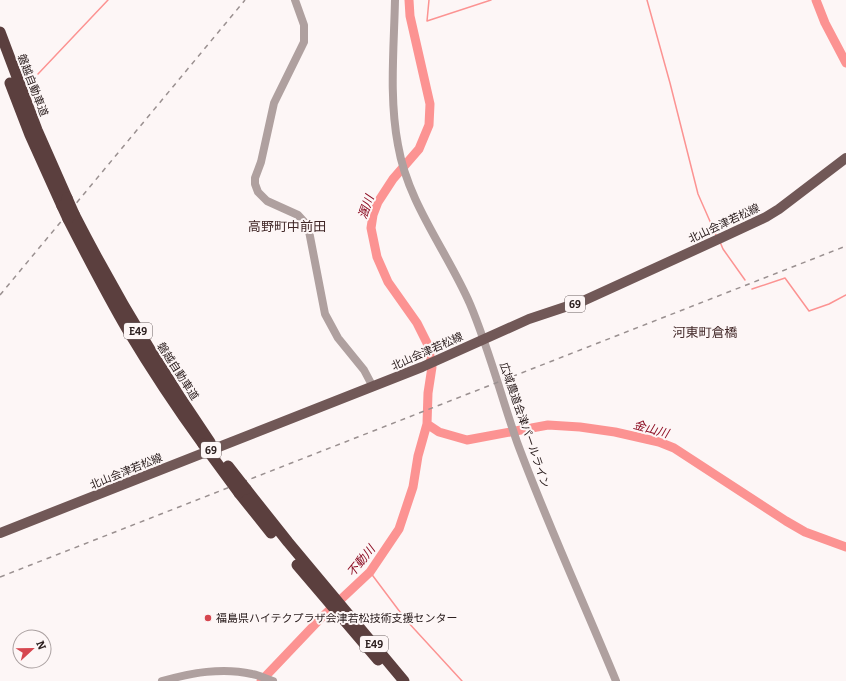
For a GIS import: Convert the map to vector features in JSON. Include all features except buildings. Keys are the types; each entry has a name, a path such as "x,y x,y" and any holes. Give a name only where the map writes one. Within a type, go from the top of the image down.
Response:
{"highway":[{"name":"磐越自動車道","path":"0,32 64,202"},
{"name":"磐越自動車道","path":"0,56 30,134 71,216 134,325 206,443 330,598 404,681"},
{"name":"磐越自動車道","path":"341,611 395,681"}],"main road":[{"name":"北山会津若松線","path":"0,533 438,361 529,319 583,301 716,241 771,214 846,158"}],"street":[{"path":"295,0 304,26 304,42 274,103 255,184 258,192 263,198 298,215 308,226 325,314 338,338 364,370 373,387"},
{"name":"広域農道会津パールライン","path":"395,0 393,101 401,160 408,180 428,225 469,304 483,339 511,424 546,517 616,681"},
{"path":"162,681 183,675 224,671 256,674 272,681"}],"waterway":[{"path":"38,74 108,0"},
{"name":"溷川","path":"261,681 321,618 370,572 399,529 413,487 418,456 427,424 428,393 432,367 428,345 417,323 388,282 377,257 371,228 373,215 378,202 393,179 419,149 429,125 430,104 410,16 409,0"},
{"path":"429,0 427,21 491,0"},
{"path":"647,0 698,194 716,235"},
{"path":"816,0 825,23 846,63"},
{"path":"720,242 723,249 745,280"},
{"path":"752,289 785,278 809,311 829,304 846,295"},
{"name":"金山川","path":"427,424 439,432 467,440 548,425 580,427 615,432 659,442 674,448 805,532 846,547"},
{"path":"370,572 406,620 462,681"}],"railway":[{"path":"0,295 245,0"},
{"path":"0,577 846,246"}],"place":[{"name":"福島県ハイテクプラザ会津若松技術支援センター","path":"208,618"}],"district":[{"name":"高野町中前田","path":"287,226"},
{"name":"河東町倉橋","path":"705,332"}],"water label":[{"name":"不動川","path":"361,561"}]}
